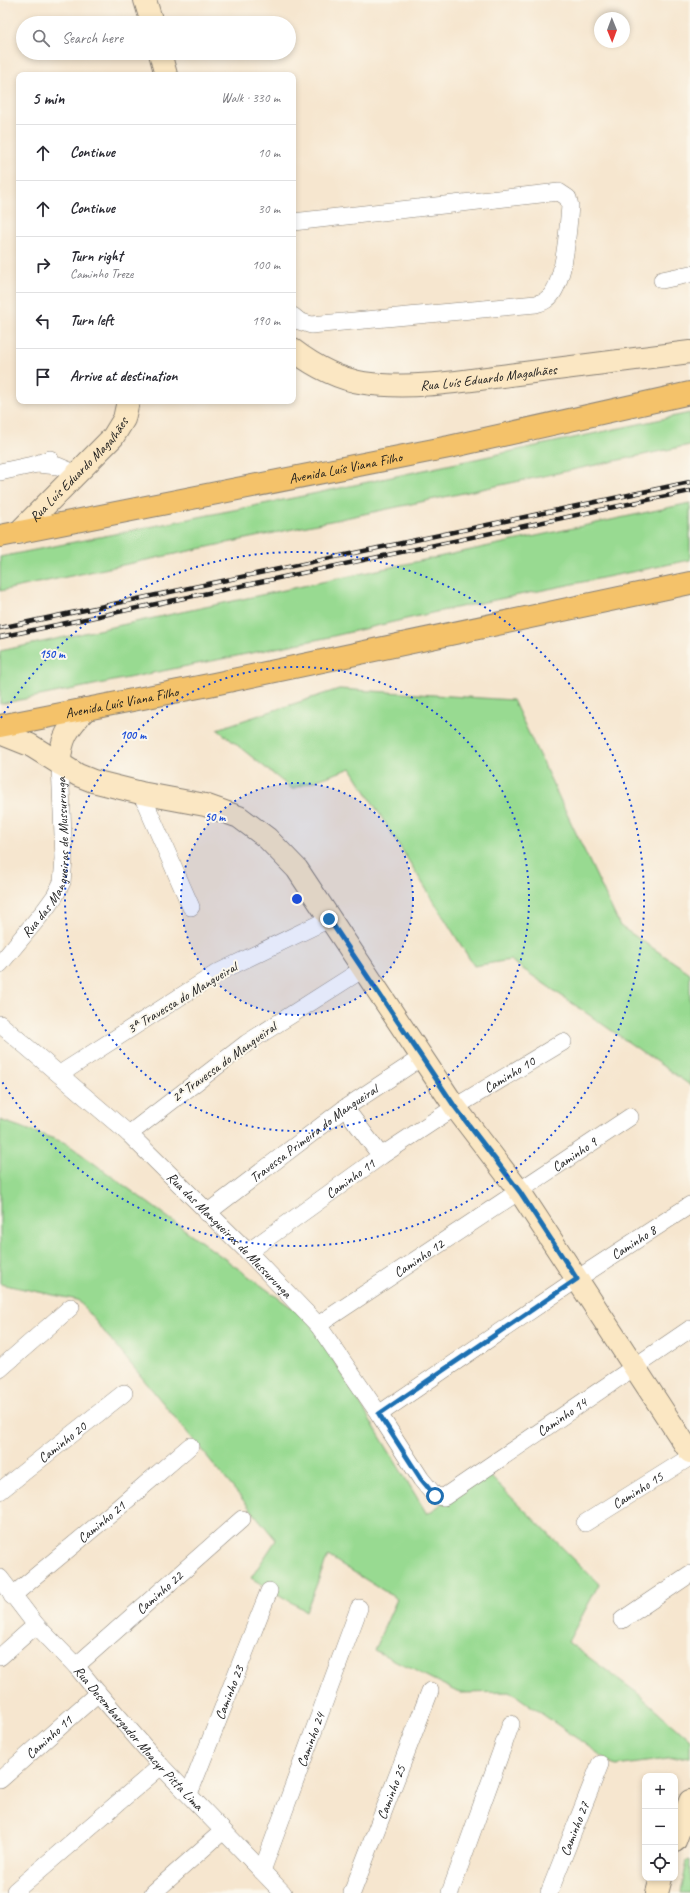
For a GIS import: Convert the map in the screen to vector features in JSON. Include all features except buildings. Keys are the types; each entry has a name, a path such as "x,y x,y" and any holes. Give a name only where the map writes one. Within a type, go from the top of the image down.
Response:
{"highway":[{"name":"Avenida Luís Viana Filho","path":"9,535 449,447 690,393"},
{"name":"Avenida Luís Viana Filho","path":"0,726 229,681 690,583"}],"main road":[{"path":"144,0 150,16"},
{"path":"162,60 165,72"},
{"name":"Rua Luís Eduardo Magalhães","path":"296,352 312,363 343,378 364,383 385,385 440,384 690,352"},
{"name":"Rua Luís Eduardo Magalhães","path":"9,535 76,474 113,437 124,419 127,404"},
{"path":"60,764 60,751 63,739 86,709"},
{"path":"0,733 30,745 78,775 93,781 141,793 205,805 239,817 267,838 297,868 329,919 364,969 455,1107 520,1192 690,1452"},
{"path":"678,1833 690,1801"},
{"path":"657,1893 660,1881"}],"street":[{"path":"296,222 559,192 565,194 568,198 570,206 565,258 554,289 549,298 536,304 311,325 296,318"},
{"path":"662,280 690,274"},
{"path":"0,472 44,461 76,474"},
{"name":"Rua das Mangueiras de Mussurunga","path":"0,964 56,896 62,882 64,859 60,764"},
{"path":"141,793 191,907"},
{"name":"3ª Travessa do Mangueiral","path":"60,1074 197,984 329,919"},
{"name":"2ª Travessa do Mangueiral","path":"129,1134 247,1043 364,969"},
{"name":"Rua das Mangueiras de Mussurunga","path":"0,1024 129,1134 248,1252 318,1325 379,1414 421,1479"},
{"name":"Caminho 10","path":"455,1107 563,1042"},
{"name":"Travessa Primeira do Mangueiral","path":"207,1213 345,1108 422,1057"},
{"name":"Caminho 11","path":"248,1252 381,1156 455,1107"},
{"path":"345,1108 381,1156"},
{"name":"Caminho 9","path":"520,1192 630,1117"},
{"name":"Caminho 12","path":"318,1325 520,1192"},
{"name":"Caminho 8","path":"379,1414 577,1279 690,1205"},
{"path":"0,1369 71,1307"},
{"name":"Caminho 14","path":"421,1479 435,1496 442,1497 690,1329"},
{"name":"Caminho 20","path":"0,1492 124,1393"},
{"name":"Caminho 21","path":"12,1596 190,1446"},
{"name":"Caminho 15","path":"585,1523 690,1457"},
{"name":"Caminho 22","path":"76,1666 242,1519"},
{"path":"622,1620 690,1574"},
{"name":"Rua Desembargador Moacyr Pitta Lima","path":"0,1578 12,1596 36,1625 76,1666 161,1766 283,1893"},
{"name":"Caminho 23","path":"188,1794 269,1591"},
{"name":"Caminho 24","path":"262,1871 358,1608"},
{"path":"0,1657 36,1625"},
{"name":"Caminho 25","path":"352,1893 430,1691"},
{"name":"Caminho 11","path":"0,1780 98,1693"},
{"path":"450,1893 511,1724"},
{"name":"Caminho 27","path":"549,1893 600,1764"},
{"path":"15,1891 161,1766"},
{"path":"153,1893 223,1831"}],"green space":[{"path":"690,413 690,445 0,591 0,557 303,496"},
{"path":"690,503 690,560 436,612 325,638 0,704 0,651"},
{"path":"339,689 513,700 620,926 690,973 690,1085 510,960 474,966 351,768 292,789 217,729"},
{"path":"0,1120 66,1143 310,1321 427,1514 487,1473 599,1584 568,1642 636,1692 690,1740 690,1756 616,1766 511,1692 460,1693 374,1650 397,1599 328,1556 306,1611 251,1578 276,1540 78,1300 0,1284"},
{"path":"690,1859 690,1893 681,1893 687,1860"}],"railway":[{"path":"0,628 690,482"},
{"path":"0,637 690,491"}],"route":[{"path":"329,919 364,969 455,1107 520,1192 577,1279 379,1414 421,1479 435,1496"}]}
